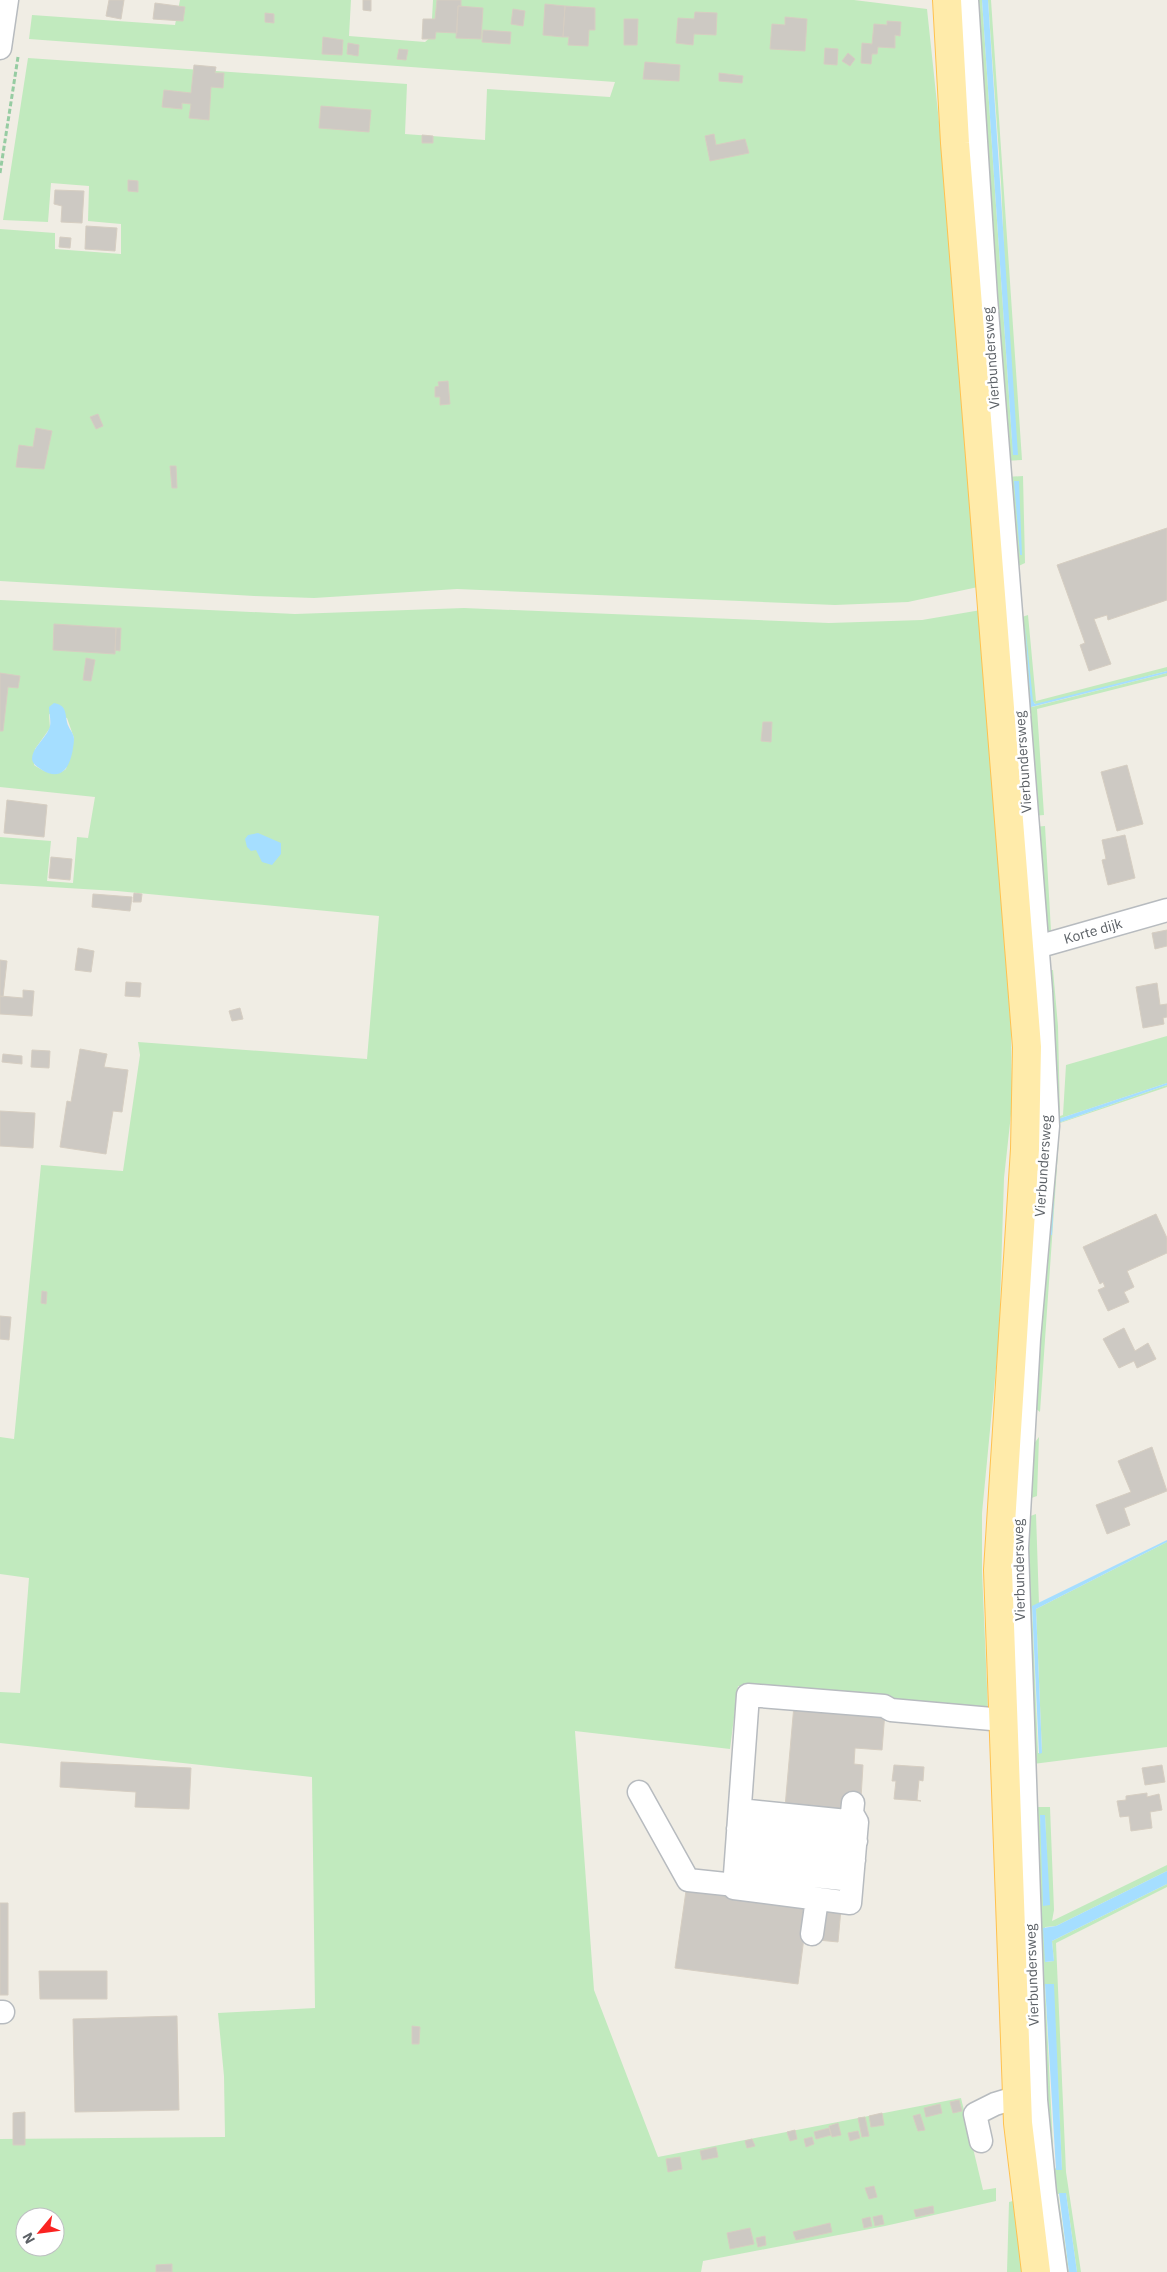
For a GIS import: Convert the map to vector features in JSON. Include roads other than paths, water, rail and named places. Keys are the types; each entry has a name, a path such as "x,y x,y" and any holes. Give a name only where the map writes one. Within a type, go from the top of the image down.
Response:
{"main road":[{"name":"Vierbundersweg","path":"947,0 955,143 1028,948 1025,1140 998,1570 1018,2123 1036,2272"}],"street":[{"path":"7,0 10,48"},
{"name":"Vierbundersweg","path":"961,0 967,0 1028,948 1048,1126 1028,1348 1017,1548 1036,2100 1045,2193 1056,2272"},
{"name":"Korte dijk","path":"1028,948 1167,910"},
{"path":"854,1841 850,1903 734,1888 748,1695 884,1706 891,1710 1003,1720"},
{"path":"639,1792 688,1880 737,1848 854,1841"},
{"path":"737,1848 854,1841"},
{"path":"812,1934 817,1899"},
{"path":"981,2141 975,2114 995,2104 1018,2097"}],"water":[{"path":"982,0 988,0 1018,455 1013,455"},
{"path":"1014,481 1019,481 1022,555 1020,555"},
{"path":"1025,623 1033,701 1035,704 1167,671 1167,673 1031,707"},
{"path":"54,703 63,707 74,739 72,754 67,767 62,772 50,774 42,770 32,759 34,751 50,727 49,707"},
{"path":"258,833 281,843 281,854 272,865 262,862 256,850 251,851 247,847 245,839 248,835"},
{"path":"1167,1083 1167,1085 1058,1123 1052,1235 1049,1235 1058,1119"},
{"path":"1167,1540 1167,1542 1036,1609 1042,1753 1039,1754 1032,1606"},
{"path":"1040,1815 1045,1815 1050,1905 1043,1906"},
{"path":"1167,1871 1167,1884 1052,1941 1054,1961 1045,1962 1043,1928 1056,1926"},
{"path":"1045,1984 1054,1984 1062,2170 1056,2170"},
{"path":"1059,2193 1066,2193 1077,2272 1069,2272"}]}
